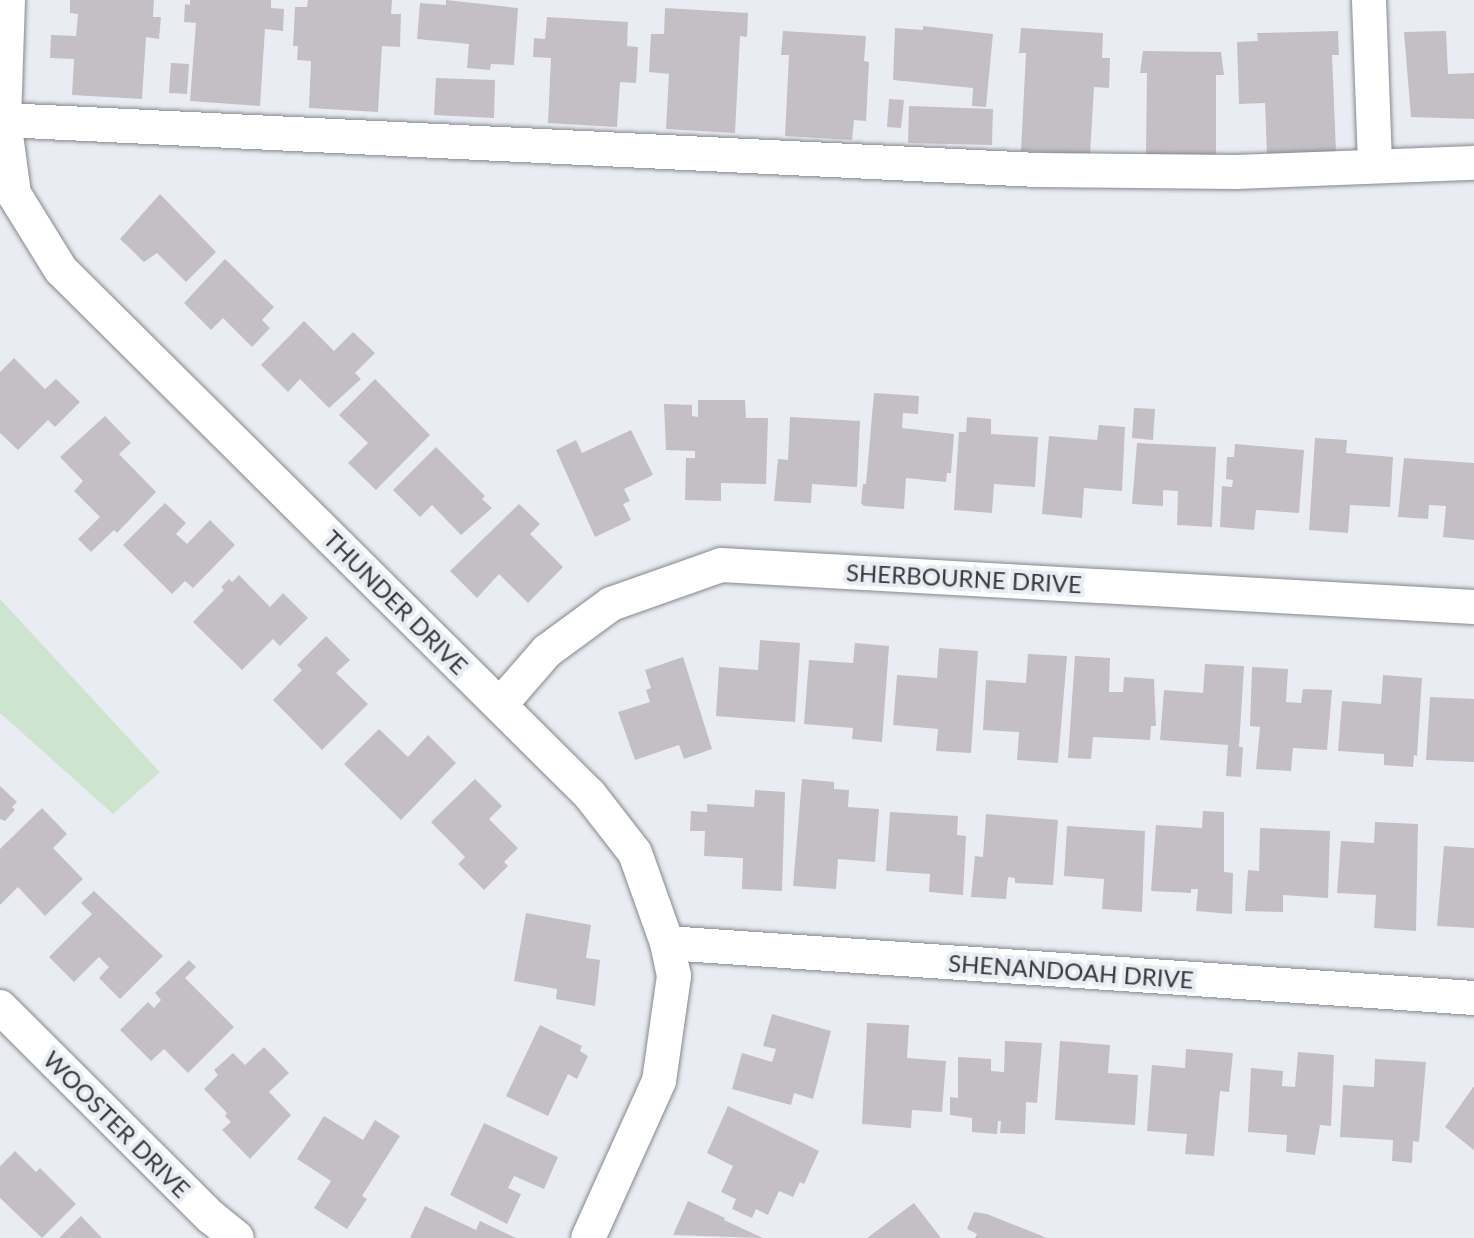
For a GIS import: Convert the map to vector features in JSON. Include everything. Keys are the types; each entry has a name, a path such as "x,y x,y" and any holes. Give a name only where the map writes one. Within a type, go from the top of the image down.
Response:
{"street":[{"name":"THUNDER DRIVE","path":"8,0 4,120 14,194 61,270 590,795 635,853 667,943 674,976 659,1081 588,1238"},
{"path":"1369,0 1375,166"},
{"path":"4,120 1039,170 1236,172 1474,163"},
{"name":"SHERBOURNE DRIVE","path":"500,705 547,651 611,604 721,565 1474,607"},
{"name":"SHENANDOAH DRIVE","path":"667,943 1474,998"},
{"name":"WOOSTER DRIVE","path":"0,1007 211,1217 237,1238"}],"green space":[{"path":"0,599 160,772 113,814 0,713"}],"building":[{"path":"70,0 154,0 153,17 161,17 159,39 146,37 142,99 72,95 74,59 50,58 51,35 76,36 78,14 70,13"},
{"path":"190,0 271,0 271,8 284,9 283,31 265,29 260,106 190,101 196,23 184,22 185,4 190,5"},
{"path":"308,0 392,0 391,14 401,14 400,47 382,46 378,112 309,108 311,61 297,60 298,46 293,46 295,7 307,7"},
{"path":"446,0 518,8 514,65 491,64 490,70 467,68 469,44 417,39 420,3 446,5"},
{"path":"665,8 748,13 747,37 740,36 735,133 666,129 669,74 649,72 651,34 664,34"},
{"path":"547,17 628,22 627,46 638,47 636,83 620,82 617,127 548,123 551,58 533,57 534,38 545,39"},
{"path":"923,26 993,34 986,107 972,106 973,88 893,80 895,28 923,30"},
{"path":"1021,28 1103,33 1102,58 1110,58 1109,88 1094,87 1090,155 1021,151 1026,53 1019,53"},
{"path":"783,31 866,36 864,61 869,62 866,121 854,120 852,140 785,136 789,55 781,55"},
{"path":"1338,31 1339,55 1332,55 1336,152 1267,155 1265,103 1239,104 1237,42 1258,41 1257,33"},
{"path":"1446,31 1448,74 1474,73 1474,119 1411,117 1404,32"},
{"path":"1143,51 1221,52 1224,75 1216,75 1216,155 1146,155 1147,73 1140,73"},
{"path":"171,63 189,64 187,94 169,93"},
{"path":"436,78 495,80 494,118 434,115"},
{"path":"889,99 904,100 901,128 887,127"},
{"path":"909,106 993,109 992,145 908,143"},
{"path":"160,194 216,252 186,282 157,253 144,262 120,239"},
{"path":"225,259 274,307 262,320 270,328 252,347 223,318 211,330 184,303"},
{"path":"304,321 334,351 353,332 375,353 355,373 361,379 329,408 300,379 288,392 261,365"},
{"path":"14,358 45,389 56,379 80,402 55,427 48,420 18,450 0,433 0,372"},
{"path":"375,379 430,435 376,490 348,463 368,443 339,415"},
{"path":"874,393 919,396 918,414 903,413 902,428 954,434 951,473 947,473 946,482 906,478 904,509 864,506 861,503 863,484 866,484"},
{"path":"698,400 745,400 746,418 768,418 766,484 721,483 721,501 685,500 686,458 695,458 695,451 666,450 664,404 692,405 692,416 698,417"},
{"path":"1134,408 1155,409 1153,440 1132,438"},
{"path":"105,416 131,443 119,454 156,492 117,533 114,530 91,552 78,539 100,517 74,491 83,481 60,457"},
{"path":"790,417 860,421 857,487 812,484 811,503 774,501 778,459 788,460"},
{"path":"967,417 991,419 991,434 1038,437 1035,487 994,484 992,513 954,510 959,432 966,432"},
{"path":"1099,425 1125,427 1122,491 1084,488 1082,518 1042,514 1049,436 1097,440"},
{"path":"631,430 653,475 624,489 630,501 623,504 631,520 595,537 556,450 576,440 582,453"},
{"path":"1315,438 1347,440 1346,453 1393,457 1390,507 1350,505 1348,533 1309,530"},
{"path":"1137,443 1216,447 1212,527 1177,525 1178,491 1163,490 1163,506 1132,504"},
{"path":"1235,444 1304,450 1299,513 1256,510 1254,530 1220,527 1222,486 1232,487 1233,480 1226,479 1227,457 1234,457"},
{"path":"436,447 485,496 482,499 492,508 461,535 432,505 420,517 393,490"},
{"path":"1404,458 1474,463 1474,540 1443,537 1446,506 1429,505 1428,519 1398,517"},
{"path":"165,503 186,523 176,534 187,544 210,520 235,545 193,588 185,581 172,594 123,545"},
{"path":"519,504 540,524 530,534 563,567 528,603 499,574 477,598 450,571"},
{"path":"239,575 270,607 283,593 308,618 280,646 273,639 242,670 193,622 224,590 221,587"},
{"path":"326,636 350,660 336,673 368,704 322,750 273,700 302,670 297,665"},
{"path":"760,640 800,643 795,722 716,716 719,667 758,670"},
{"path":"855,643 889,646 882,742 852,739 853,728 804,724 809,660 853,663"},
{"path":"939,648 978,651 971,753 936,751 938,729 893,725 897,675 937,678"},
{"path":"1028,654 1067,656 1058,763 1017,760 1019,732 983,730 986,680 1026,683"},
{"path":"1075,656 1110,658 1109,692 1123,692 1124,677 1154,679 1156,726 1151,726 1150,740 1093,737 1091,759 1068,758"},
{"path":"683,657 712,749 684,759 679,745 635,760 618,712 650,702 646,690 651,688 645,670"},
{"path":"1205,664 1244,666 1239,747 1243,747 1241,777 1226,776 1228,745 1160,740 1164,690 1203,693"},
{"path":"1252,667 1288,669 1286,702 1301,703 1303,689 1332,690 1327,750 1293,748 1291,771 1256,769 1260,727 1250,726"},
{"path":"1383,675 1422,678 1417,756 1414,755 1413,767 1384,765 1384,754 1338,751 1342,701 1381,704"},
{"path":"1430,697 1474,699 1474,762 1426,760"},
{"path":"379,729 408,757 428,735 456,763 401,820 344,764"},
{"path":"475,779 502,806 489,819 518,848 504,862 508,866 484,890 458,864 465,857 431,822"},
{"path":"802,779 834,782 834,789 849,790 848,807 879,809 875,862 838,859 836,889 793,886"},
{"path":"0,786 17,802 12,807 15,810 5,821 0,819"},
{"path":"755,790 785,792 782,891 742,889 743,858 704,856 705,831 690,831 691,811 707,812 707,804 754,807"},
{"path":"42,808 67,834 53,848 83,879 45,916 18,887 0,905 0,849"},
{"path":"1203,811 1224,812 1224,872 1233,873 1232,914 1196,911 1198,889 1191,889 1191,893 1151,891 1156,825 1202,828"},
{"path":"890,812 958,816 957,835 966,836 963,895 929,892 930,874 886,871"},
{"path":"986,814 1058,820 1053,885 1015,883 1015,878 1008,877 1006,899 971,897 975,856 983,857"},
{"path":"1375,822 1418,824 1416,931 1374,928 1376,895 1337,893 1341,841 1374,843"},
{"path":"1067,826 1145,831 1142,912 1102,909 1104,879 1064,876"},
{"path":"1260,828 1330,831 1328,898 1283,895 1283,912 1245,911 1248,870 1259,871"},
{"path":"1444,846 1474,848 1474,928 1437,926"},
{"path":"94,891 163,956 120,999 99,978 109,967 99,957 74,982 49,957 92,914 81,903"},
{"path":"526,913 591,925 586,958 600,960 595,1006 556,999 557,989 514,981"},
{"path":"189,960 196,967 185,978 234,1027 188,1073 164,1049 151,1061 120,1030 148,1002 154,1008 161,1000 155,993"},
{"path":"772,1014 831,1031 813,1099 794,1093 791,1105 732,1089 742,1053 772,1062 776,1049 763,1046"},
{"path":"867,1023 909,1025 907,1058 946,1061 942,1112 912,1110 911,1128 862,1124"},
{"path":"540,1025 582,1046 580,1051 588,1056 577,1079 568,1074 548,1116 506,1096"},
{"path":"1005,1041 1042,1043 1037,1103 1026,1102 1025,1134 1000,1133 1001,1121 998,1121 997,1134 972,1132 972,1118 950,1115 950,1097 958,1098 958,1057 991,1059 991,1071 1004,1072"},
{"path":"1060,1041 1110,1045 1108,1073 1138,1075 1135,1125 1055,1120"},
{"path":"264,1047 289,1073 269,1092 291,1115 250,1159 222,1130 231,1122 225,1116 227,1113 204,1089 218,1075 214,1070 233,1053 245,1065"},
{"path":"1186,1049 1233,1053 1229,1092 1220,1091 1214,1156 1185,1154 1187,1134 1147,1131 1152,1065 1185,1068"},
{"path":"1298,1052 1334,1055 1331,1126 1320,1125 1315,1155 1286,1152 1287,1135 1248,1132 1251,1068 1283,1071 1282,1086 1295,1087"},
{"path":"1375,1059 1426,1062 1419,1142 1413,1141 1412,1163 1392,1161 1393,1140 1340,1137 1343,1085 1374,1087"},
{"path":"1474,1086 1474,1150 1445,1127"},
{"path":"728,1106 819,1151 804,1184 800,1182 793,1197 779,1191 768,1215 756,1209 752,1218 732,1209 736,1199 721,1192 733,1166 707,1153"},
{"path":"324,1116 363,1140 375,1120 400,1136 362,1196 367,1199 347,1229 314,1208 331,1181 297,1159"},
{"path":"484,1123 558,1157 544,1189 514,1176 508,1188 521,1194 507,1224 450,1195"},
{"path":"15,1151 36,1172 40,1168 76,1204 42,1238 0,1198 0,1166"},
{"path":"688,1201 725,1218 763,1238 673,1235"},
{"path":"914,1203 941,1238 867,1238"},
{"path":"425,1206 476,1230 480,1221 516,1238 410,1238"},
{"path":"974,1212 987,1214 1047,1238 975,1238 977,1234 967,1229"},
{"path":"81,1216 102,1238 59,1238"}]}
